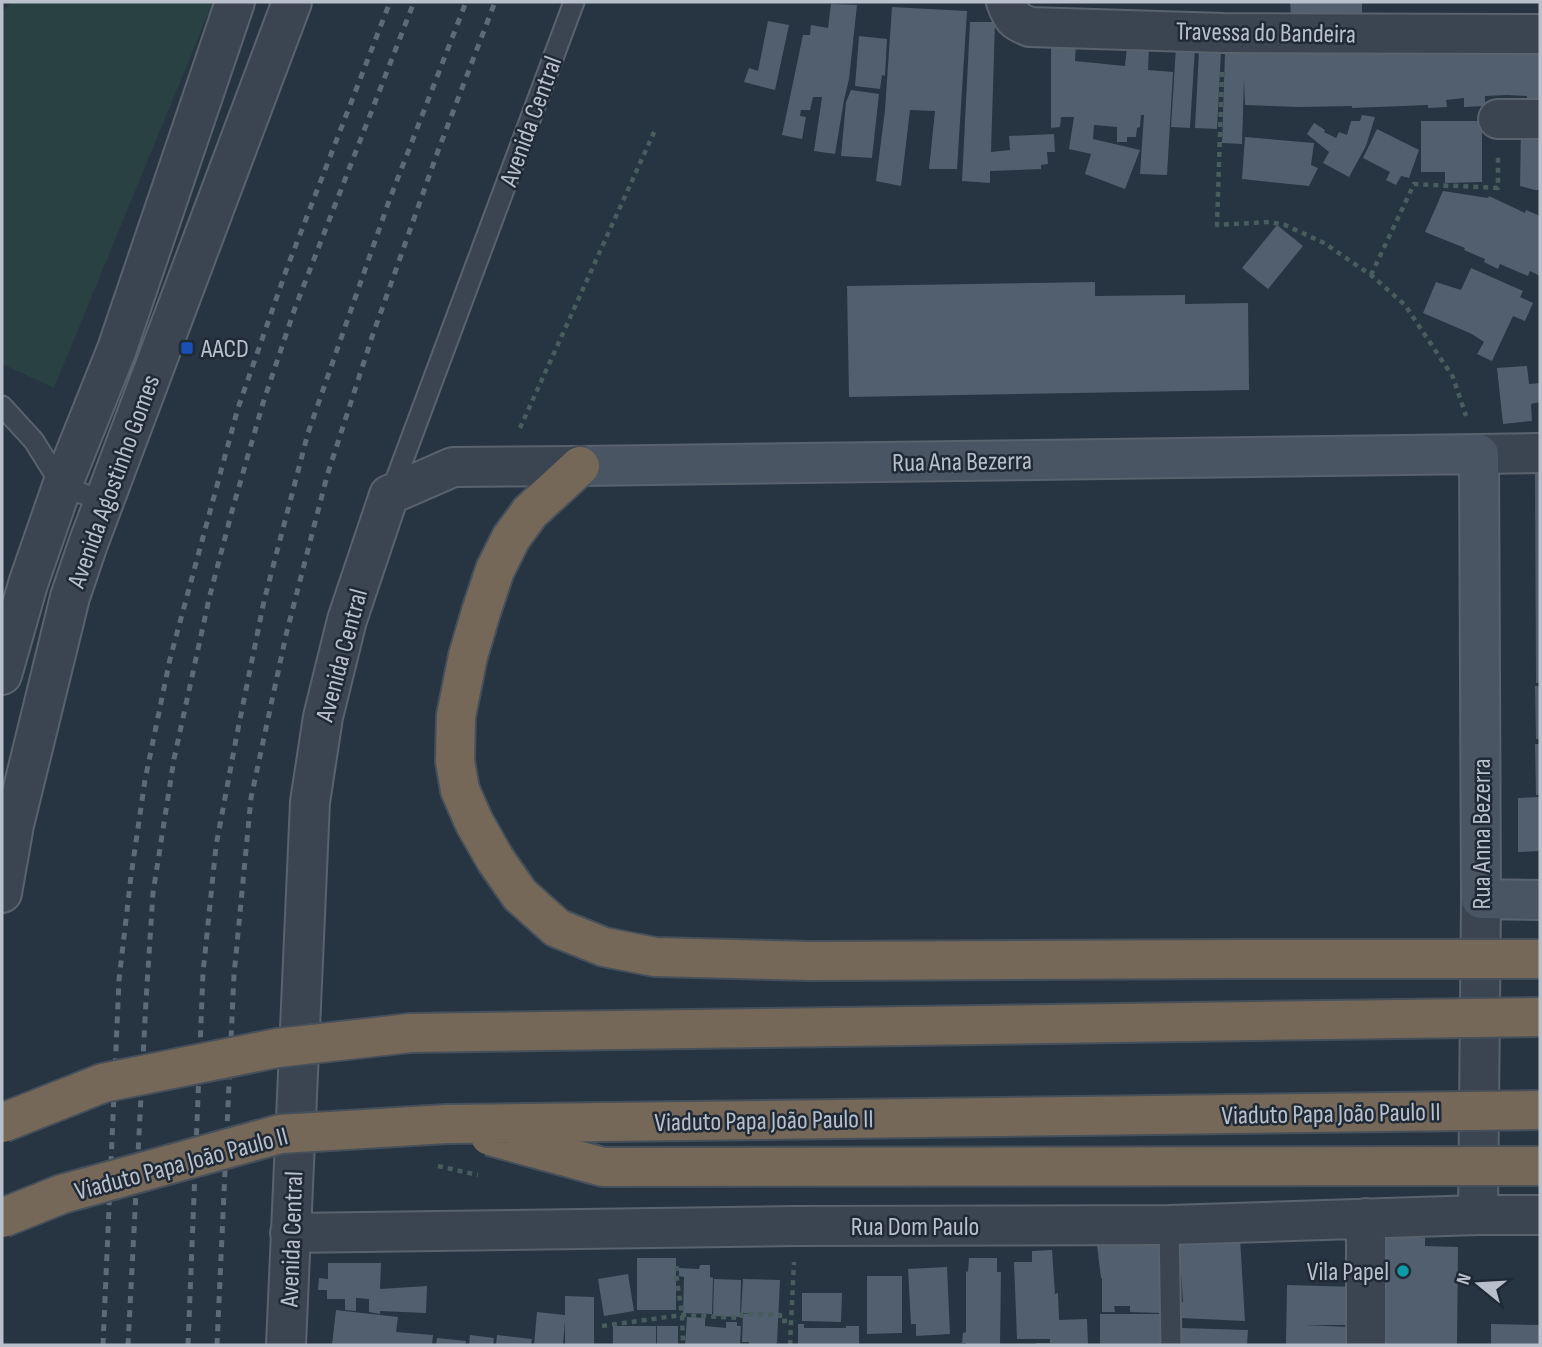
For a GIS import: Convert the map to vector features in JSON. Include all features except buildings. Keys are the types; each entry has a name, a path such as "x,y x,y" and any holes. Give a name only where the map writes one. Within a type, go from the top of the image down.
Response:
{"highway":[{"path":"580,466 530,512 511,538 495,570 468,656 456,716 455,761 460,790 474,822 520,895 557,928 604,947 655,957 811,961 1540,959"},
{"path":"2,1124 103,1083 277,1048 410,1033 1540,1017"},
{"name":"Viaduto Papa João Paulo II","path":"2,1218 62,1194 280,1134 447,1124 1540,1110"},
{"path":"447,1124 603,1167 1540,1166"}],"street":[{"name":"Avenida Agostinho Gomes","path":"2,675 28,584 62,486 117,349 235,2"},
{"name":"Avenida Agostinho Gomes","path":"2,893 14,825 70,597 292,2"},
{"name":"Travessa do Bandeira","path":"1006,2 1011,16 1017,22 1030,27 1223,17 1540,34"},
{"path":"1498,118 1540,119"},
{"name":"Rua Ana Bezerra","path":"389,495 453,467 1540,453"},
{"name":"Rua Anna Bezerra","path":"1478,1215 1481,899 1479,454"},
{"name":"Avenida Central","path":"286,1345 310,802 323,718 347,620 389,495"},
{"path":"1481,899 1540,900"},
{"name":"Rua Dom Paulo","path":"290,1233 796,1226 1169,1225 1540,1215"},
{"path":"1366,1218 1366,1345"}],"lane":[{"name":"Avenida Central","path":"389,495 574,2"},
{"path":"2,406 34,441 62,486 105,502"},
{"path":"1169,1225 1171,1345"}],"path":[{"path":"1223,17 1217,225 1269,222 1284,225 1324,243 1371,275 1405,305 1453,376 1479,454"},
{"path":"1371,275 1414,184 1498,188 1498,118"},
{"path":"502,467 655,130"},
{"path":"790,1345 796,1226"},
{"path":"683,1228 676,1273 683,1345"},
{"path":"602,1326 682,1315 741,1318 742,1314 780,1315 780,1321 791,1321"}],"green space":[{"path":"11,2 213,2 54,388 2,364 2,13"}],"railway":[{"path":"103,1345 119,980 145,780 170,659 238,408 287,268 390,2"},
{"path":"128,1345 153,893 174,759 209,599 263,403 295,308 414,2"},
{"path":"188,1345 203,973 216,846 264,601 308,433 389,201 466,2"},
{"path":"217,1345 234,975 251,798 286,635 327,476 372,337 438,151 495,2"}],"place":[{"name":"AACD","path":"187,348"},
{"name":"Vila Papel","path":"1403,1271"}]}
